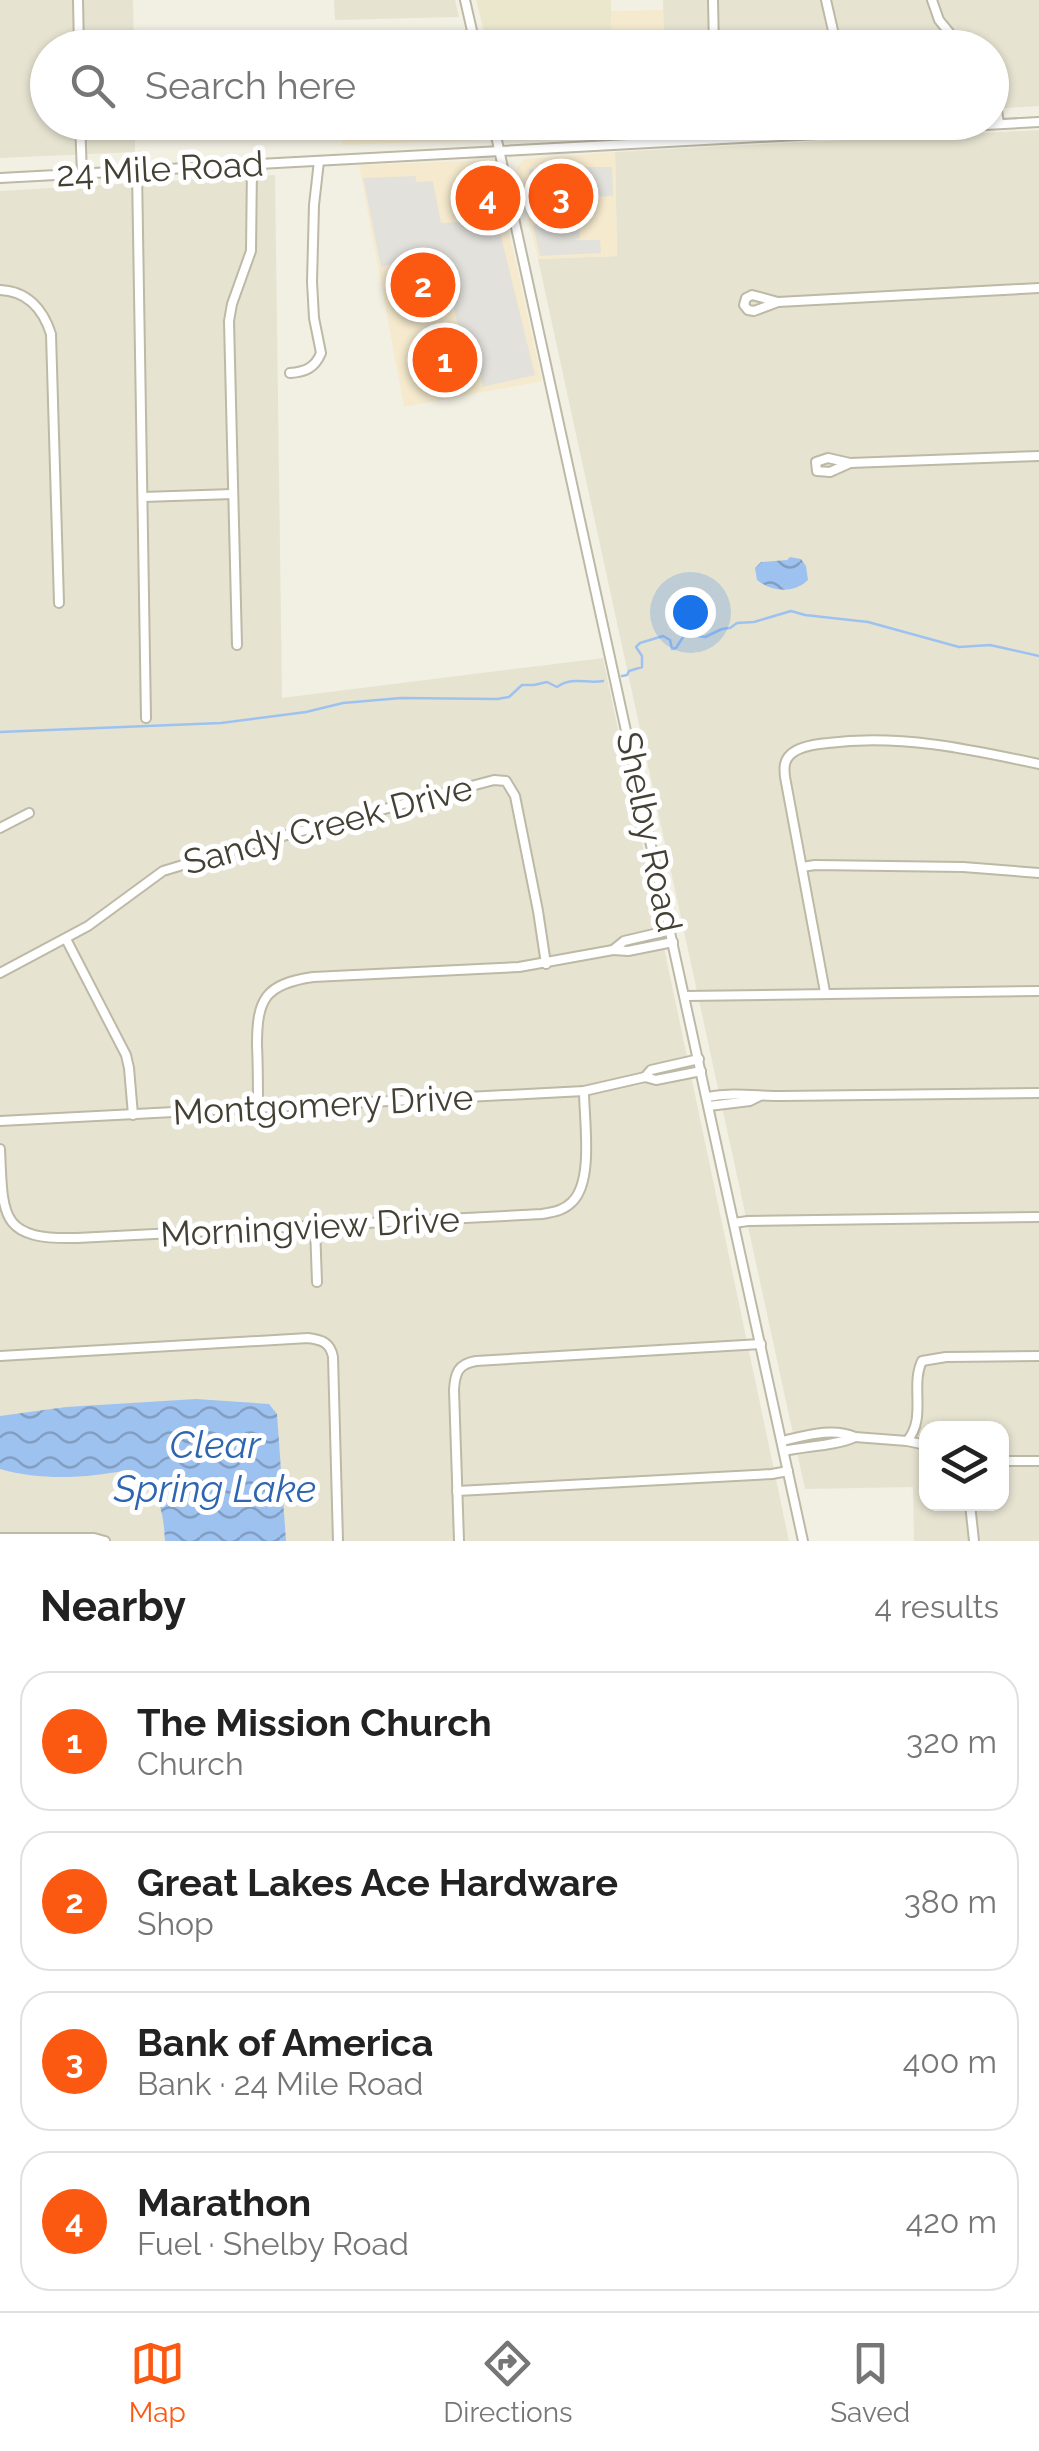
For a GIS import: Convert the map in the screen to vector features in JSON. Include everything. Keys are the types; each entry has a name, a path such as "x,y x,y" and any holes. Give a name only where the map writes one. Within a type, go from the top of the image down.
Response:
{"street":[{"path":"78,0 78,30"},
{"path":"465,0 472,30"},
{"path":"713,0 714,30"},
{"path":"826,0 833,30"},
{"path":"932,0 947,30"},
{"name":"24 Mile Road","path":"1009,124 1039,122"},
{"path":"81,140 82,174"},
{"name":"Shelby Road","path":"497,140 803,1541"},
{"name":"24 Mile Road","path":"0,178 699,140"},
{"path":"290,372 306,371 321,353 312,282 318,161"},
{"path":"236,645 229,321 251,250 252,165"},
{"path":"138,171 146,718"},
{"path":"778,302 1039,288"},
{"path":"0,290 16,292 30,300 51,334 59,604"},
{"path":"850,463 1039,456"},
{"path":"143,497 234,494"},
{"path":"825,992 785,777 786,761 806,746 874,740 924,742 1039,764"},
{"name":"Sandy Creek Drive","path":"0,974 66,939 152,877 175,866 486,782 506,781 515,796 546,964"},
{"path":"0,828 28,813"},
{"path":"802,867 963,866 1039,873"},
{"path":"612,950 624,941 671,930"},
{"path":"66,939 126,1055 132,1114"},
{"path":"258,1108 256,1018 264,1000 283,984 313,977 546,964 674,942"},
{"path":"685,996 1039,991"},
{"name":"Montgomery Drive","path":"645,1077 651,1070 698,1059"},
{"name":"Montgomery Drive","path":"0,1120 584,1091 645,1077 656,1080 701,1071"},
{"name":"Morningview Drive","path":"0,1149 7,1215 22,1232 35,1237 542,1214 563,1208 576,1197 584,1174 584,1091"},
{"path":"708,1102 750,1101 760,1096 1039,1094"},
{"path":"734,1222 1039,1217"},
{"path":"315,1227 318,1282"},
{"path":"0,1356 308,1338 327,1343 333,1357 338,1541"},
{"path":"459,1541 454,1390 460,1366 476,1361 761,1344"},
{"path":"907,1441 916,1428 918,1371 922,1360 1039,1356"},
{"path":"783,1446 842,1442 855,1436 919,1444"},
{"path":"1009,1461 1039,1461"},
{"path":"457,1491 788,1470"},
{"path":"971,1511 974,1541"},
{"path":"0,1538 105,1541"}],"shaded area":[{"path":"0,0 133,0 134,30 30,30 30,140 135,140 135,152 0,158"},
{"path":"334,0 455,0 459,17 335,20"},
{"path":"476,0 611,0 611,30 484,30"},
{"path":"663,0 1039,0 1039,106 1009,108 1009,30 664,30"},
{"path":"663,10 664,30 610,30 611,11"},
{"path":"1039,130 1039,1541 914,1541 913,1487 805,1489 538,259 617,256 615,152 846,140 1009,140 1009,132"},
{"path":"342,140 483,140 342,145"},
{"path":"615,152 617,256 538,259 516,167 526,159"},
{"path":"493,160 542,381 404,407 359,165"},
{"path":"612,167 613,196 592,197 591,178 576,179 574,174 573,181 544,182 544,200 530,200 529,169"},
{"path":"275,175 282,698 603,658 789,1541 0,1541 0,191"},
{"path":"416,176 416,182 433,181 441,223 478,221 470,214 478,204 494,215 491,220 497,220 535,375 483,387 470,333 458,326 443,261 423,257 381,267 363,178"},
{"path":"574,212 574,219 579,219 580,238 574,240 600,240 601,253 540,256 533,225 548,220 548,213"}],"water":[{"path":"801,559 806,566 808,580 802,585 782,590 757,580 755,568 761,562"},
{"name":"Clear Spring Lake","path":"196,1399 269,1404 277,1414 286,1541 165,1541 158,1500 129,1470 64,1477 0,1469 0,1416 66,1407"}],"waterway":[{"path":"622,676 642,667 642,656 636,647 640,643 663,636 670,640 672,649 685,634 705,637 737,623 791,611 868,622 959,647 990,645 1039,656"},
{"path":"0,732 221,723 343,703 401,698 497,699 509,697 522,685 547,682 557,687 574,681 603,681"}],"place":[{"name":"Bank of America","path":"561,196"},
{"name":"Marathon","path":"488,198"},
{"name":"Great Lakes Ace Hardware","path":"423,285"},
{"name":"The Mission Church","path":"445,360"}]}
